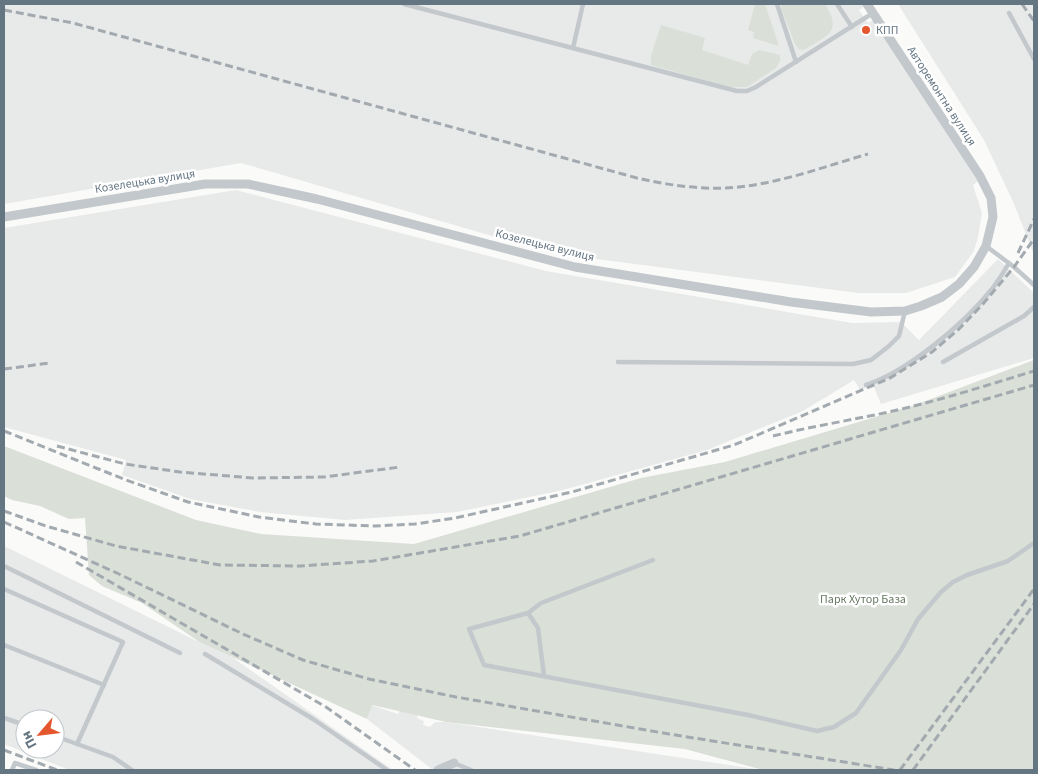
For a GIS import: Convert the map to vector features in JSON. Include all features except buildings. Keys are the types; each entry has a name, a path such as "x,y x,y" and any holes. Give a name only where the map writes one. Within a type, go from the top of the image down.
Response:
{"street":[{"name":"Авторемонтна вулиця","path":"867,4 980,176"},
{"name":"Козелецька вулиця","path":"4,217 206,184 248,184 317,199 575,267 791,302 871,312 905,310 921,306 942,296 959,284 974,267 986,246 993,217 991,198 980,176"},
{"path":"438,770 454,763"}],"lane":[{"path":"404,4 737,91 747,91 756,87 873,13"},
{"path":"573,48 583,4"},
{"path":"776,4 796,62"},
{"path":"837,4 852,27"},
{"path":"1009,13 1034,59"},
{"path":"986,246 1033,282"},
{"path":"866,385 880,381 914,359 956,326 992,289 1009,263"},
{"path":"943,362 1024,316 1034,307"},
{"path":"618,362 853,364 871,360 899,336 905,310"},
{"path":"653,560 541,603 528,613 470,630 484,665 748,715 816,731 834,727 856,713 896,658 918,620 941,592 953,582 967,575 1008,561 1034,544"},
{"path":"4,566 180,653"},
{"path":"4,588 123,642 77,744"},
{"path":"528,613 538,628 544,676"},
{"path":"4,645 104,685"},
{"path":"205,654 313,719 387,770"},
{"path":"65,740 112,757 132,770"},
{"path":"12,770 15,763 36,770"},
{"path":"454,763 471,770"}],"shaded area":[{"path":"4,4 868,4 859,10 868,23 875,19 983,177 973,185 982,213 978,237 974,251 955,277 906,293 858,293 550,253 241,163 4,204"},
{"path":"898,4 1034,4 1034,255 1014,204 984,140"},
{"path":"236,190 546,271 852,323 901,322 919,340 998,259 1034,293 1034,358 881,404 873,385 860,390 854,380 803,411 707,450 563,490 457,512 345,520 260,512 190,499 122,475 126,460 4,427 4,228"},
{"path":"4,546 197,641 202,636 393,770 69,770 42,759 65,759 65,709 15,709 15,748 4,744"},
{"path":"371,705 398,714 401,708 418,713 417,718 424,721 423,725 430,727 435,722 446,722 762,770 433,770 367,719"}],"green space":[{"path":"755,4 765,4 779,46 753,38 754,32 748,30"},
{"path":"782,4 825,4 833,21 830,32 804,50 799,49 795,44 781,8"},
{"path":"661,25 705,38 702,50 748,65 752,54 759,50 780,55 780,61 776,68 747,87 730,87 651,65 651,56"},
{"name":"Парк Хутор База","path":"1034,360 1034,770 763,770 685,749 446,722 372,705 367,719 198,641 142,603 102,586 89,575 85,518 69,519 40,506 12,500 4,496 4,446 196,520 261,534 414,544 641,478 725,462 915,405"}],"railway":[{"path":"1022,4 1034,21"},
{"path":"4,10 73,23 637,178 662,183 705,188 746,186 788,178 868,154"},
{"path":"1018,253 1034,219"},
{"path":"4,431 126,480 188,502 259,517 316,524 375,526 415,524 455,518 572,492 734,445 890,378 932,352 959,329 1014,267 1034,239"},
{"path":"4,369 50,363"},
{"path":"773,436 911,407 1034,371"},
{"path":"4,511 46,526 116,546 220,565 300,566 373,561 520,536 1034,385"},
{"path":"57,446 125,464 180,472 253,478 324,477 400,467"},
{"path":"4,522 119,574 243,634 303,660 369,679 456,697 669,734 894,770"},
{"path":"76,562 326,707 415,770"},
{"path":"900,770 1034,589"},
{"path":"913,770 1034,604"},
{"path":"4,750 57,770"}],"place":[{"name":"КПП","path":"866,30"}]}
